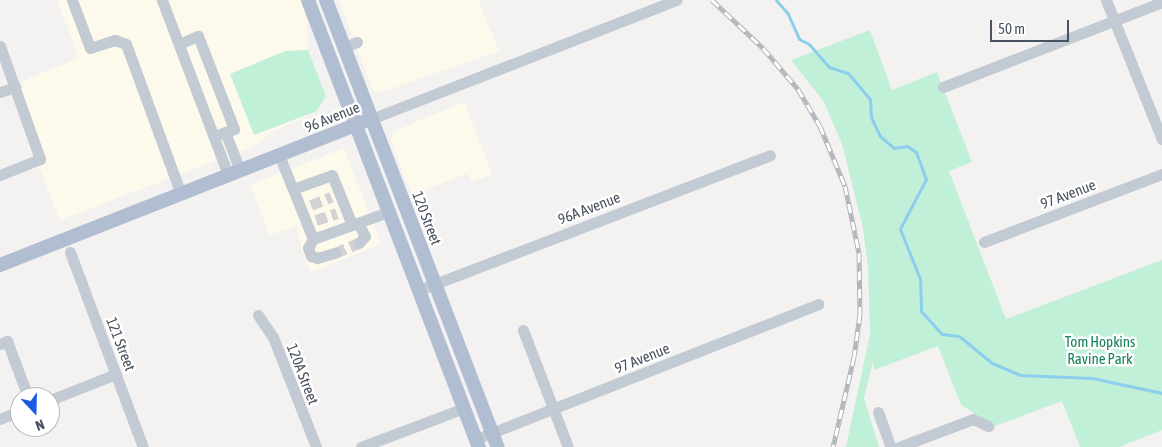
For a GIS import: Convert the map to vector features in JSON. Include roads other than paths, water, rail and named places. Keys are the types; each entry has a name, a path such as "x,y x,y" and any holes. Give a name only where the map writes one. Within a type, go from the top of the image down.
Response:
{"main road":[{"path":"308,0 478,443"},
{"name":"120 Street","path":"326,0 351,44 371,119 498,447"},
{"name":"96 Avenue","path":"0,264 371,119"}],"street":[{"path":"72,0 90,48 115,40 126,44 181,194"},
{"path":"162,0 214,136 234,173"},
{"name":"96 Avenue","path":"371,119 676,0"},
{"path":"1106,0 1162,139"},
{"path":"943,88 1162,2"},
{"path":"179,44 198,36 234,129 214,136"},
{"path":"0,46 40,159 0,175"},
{"path":"0,92 15,86"},
{"path":"225,132 234,173"},
{"path":"279,155 293,189 306,206 311,221 313,239 308,248 311,256 317,258 335,253"},
{"name":"96A Avenue","path":"419,290 770,155"},
{"path":"293,189 332,174 335,195 342,211 364,236 358,244"},
{"name":"97 Avenue","path":"984,242 1162,174"},
{"path":"313,239 388,212"},
{"name":"121 Street","path":"70,252 144,447"},
{"name":"97 Avenue","path":"478,443 493,432 818,304"},
{"name":"120A Street","path":"258,315 273,337 316,447"},
{"path":"523,330 568,447"},
{"path":"0,344 7,342 24,387"},
{"path":"60,396 116,374"},
{"path":"361,447 464,408"},
{"path":"878,412 892,447"},
{"path":"899,447 972,419 988,426"}],"waterway":[{"path":"776,0 788,14 799,39 809,44 829,67 848,73 870,99 871,117 880,136 894,148 907,146 916,152 926,179 900,229 920,279 921,311 942,334 959,336 992,363 1020,375 1092,378 1162,393"}],"tunnel":[{"path":"311,205 331,197"},
{"path":"316,220 337,213"},
{"path":"335,253 359,243"}],"railway":[{"path":"712,0 763,48 798,89 820,126 845,186 859,253 860,314 854,357 833,447"}],"park label":[{"name":"Tom Hopkins Ravine Park","path":"1100,350"}]}
